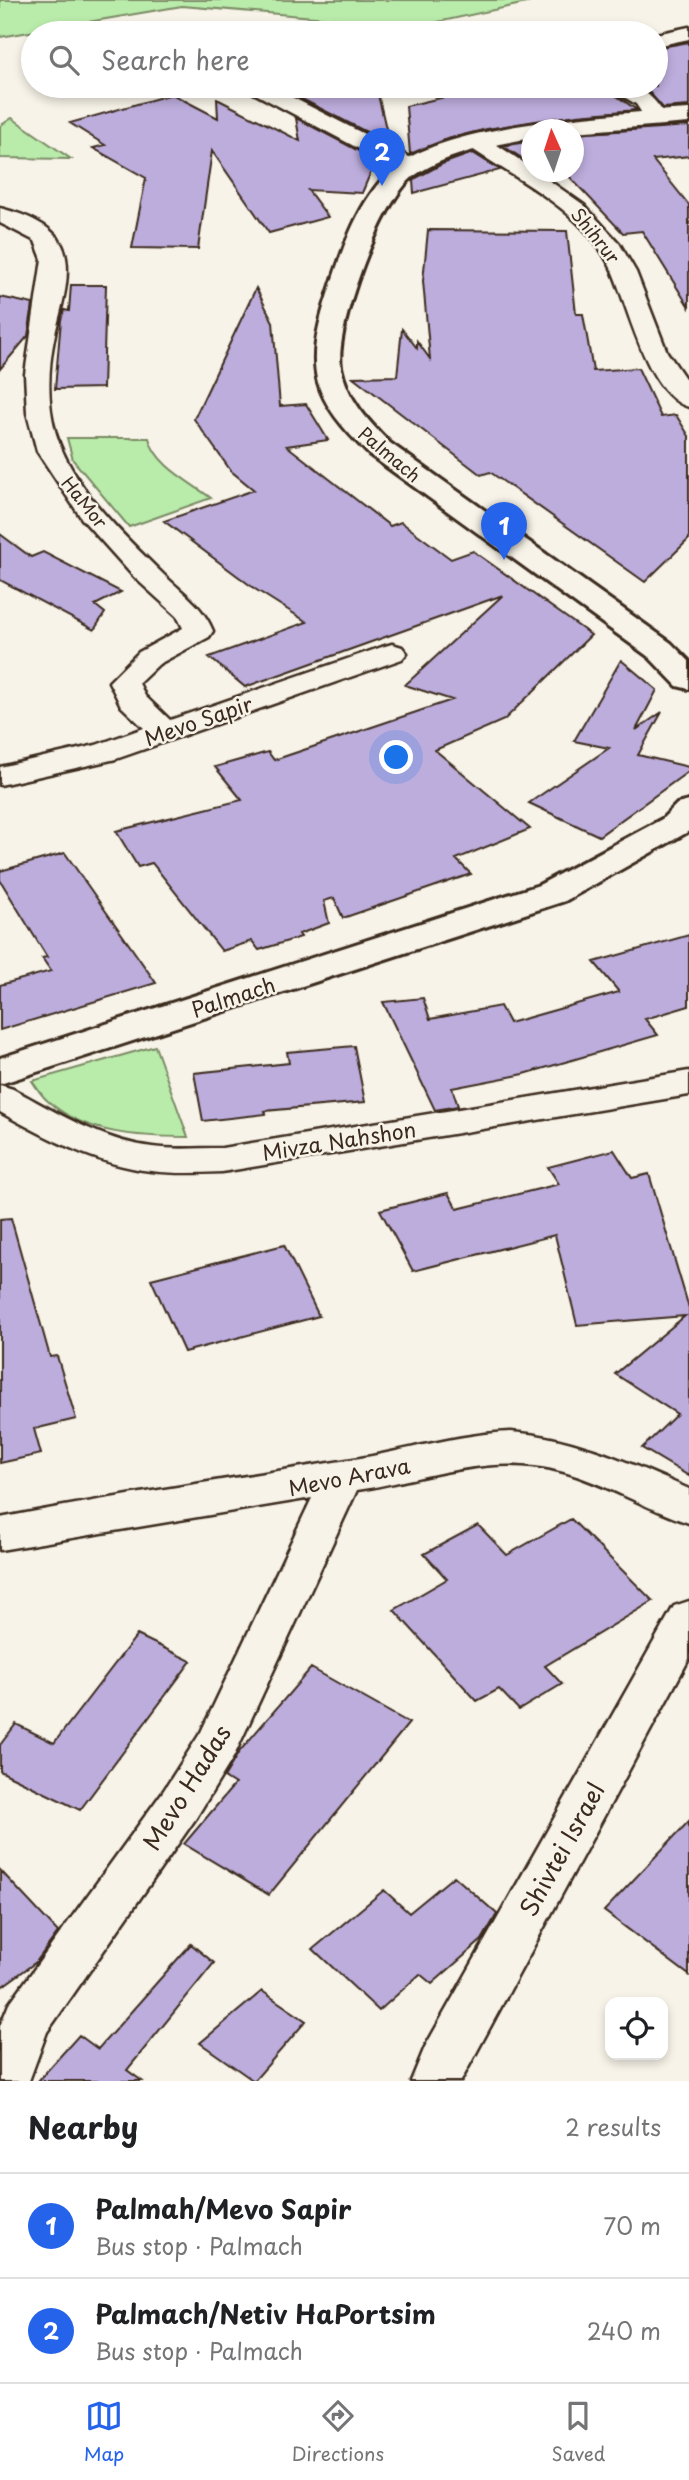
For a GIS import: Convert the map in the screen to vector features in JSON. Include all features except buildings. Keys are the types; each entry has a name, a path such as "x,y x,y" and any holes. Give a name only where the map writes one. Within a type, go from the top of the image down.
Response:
{"street":[{"path":"668,37 689,33"},
{"path":"278,98 411,167"},
{"path":"640,98 655,116"},
{"path":"584,123 655,116 689,116"},
{"name":"Palmach","path":"521,134 411,167 403,172 379,201 338,302 329,335 326,362 335,393 352,422 380,449 660,650 689,679"},
{"name":"Shihrur","path":"480,144 522,174 556,191 578,209 597,231 620,262 648,342 671,381 689,399"},
{"name":"HaMor","path":"0,215 35,229 52,248 54,267 39,354 36,398 44,436 58,469 114,538 159,585 194,616 199,631 149,658 124,682 132,700 164,731"},
{"name":"Mevo Sapir","path":"0,776 105,752 392,653"},
{"name":"Palmach","path":"0,1071 552,893 674,826 689,811"},
{"name":"Mivza Nahshon","path":"0,1097 72,1136 117,1152 171,1161 222,1160 689,1083"},
{"name":"Mevo Arava","path":"0,1534 62,1521 342,1477 474,1450 528,1448 587,1463 689,1507"},
{"name":"Mevo Hadas","path":"4,2081 27,2020 180,1804 218,1743 342,1477"},
{"name":"Shivtei Israel","path":"436,2081 450,2051 689,1618"}],"green space":[{"path":"0,0 540,0 442,21 361,21 182,6 94,21 21,21 21,33 0,37"},
{"path":"12,118 71,159 0,158 0,126"},
{"path":"67,438 149,438 158,457 166,465 211,498 129,527 73,460"},
{"path":"155,1046 188,1137 134,1135 97,1128 64,1113 46,1100 32,1081"}],"place":[{"name":"Palmach/Netiv HaPortsim","path":"382,186"},
{"name":"Palmah/Mevo Sapir","path":"504,560"}]}
